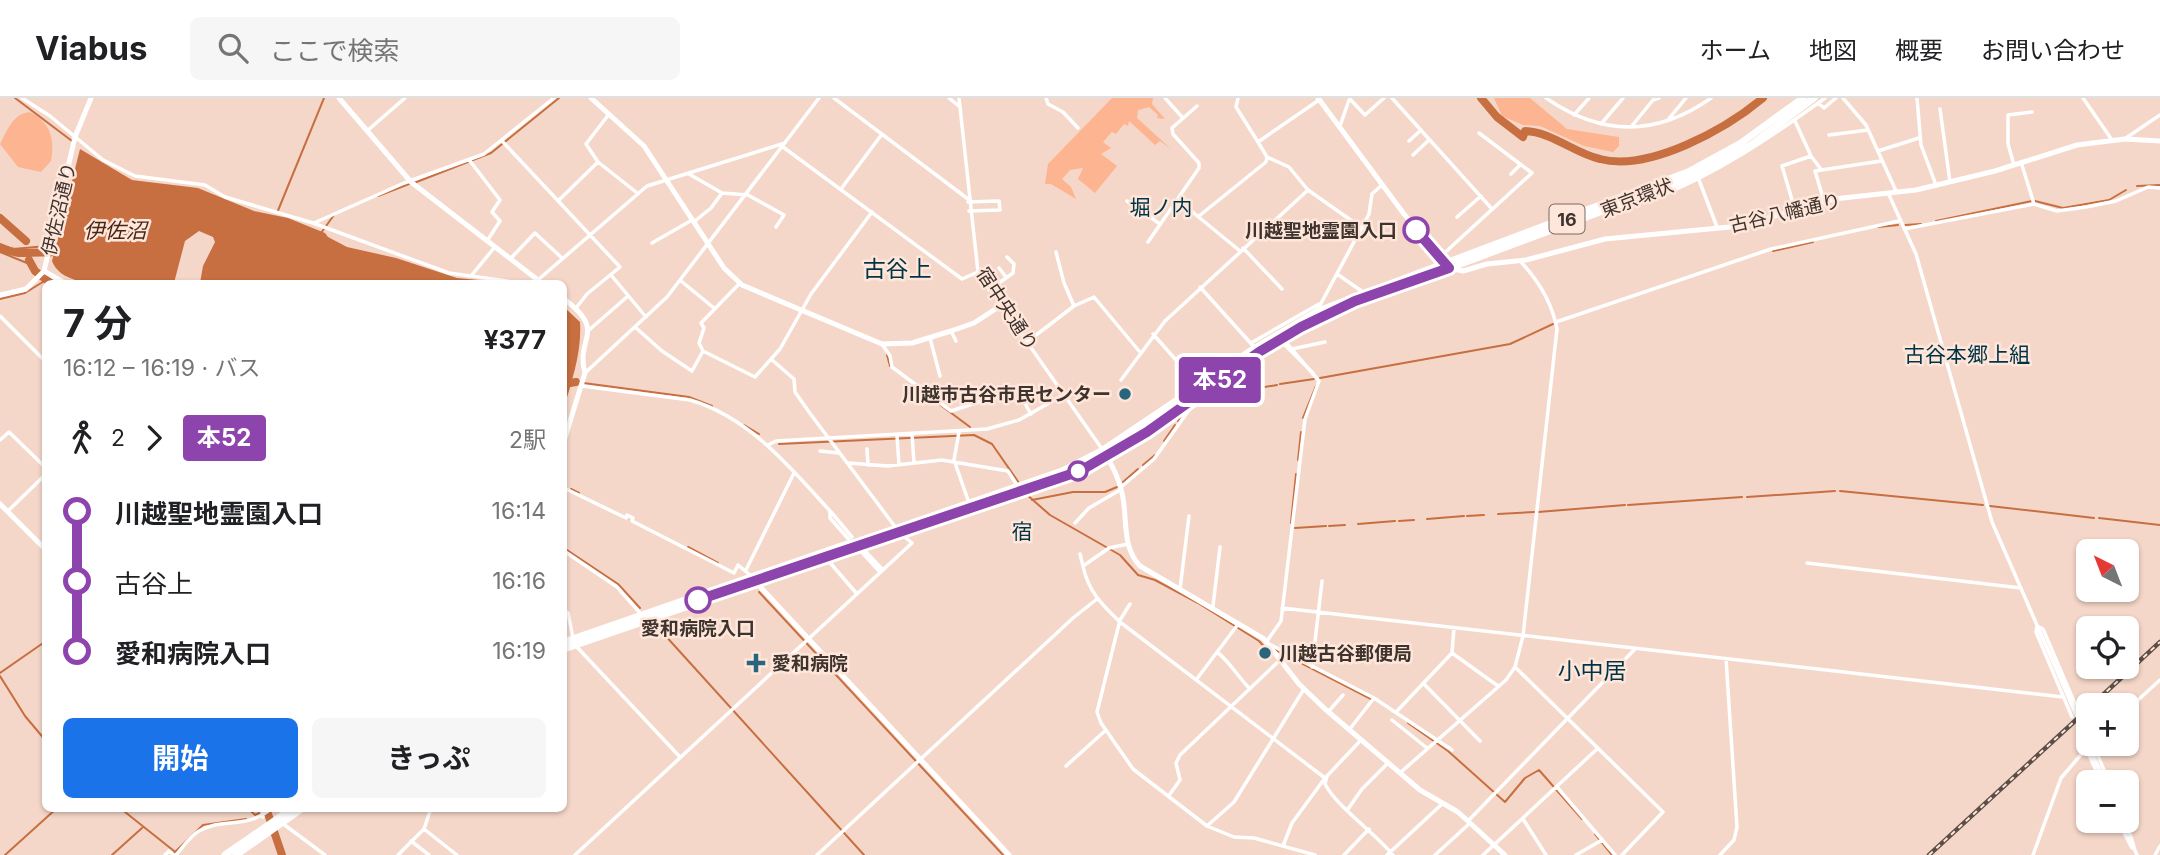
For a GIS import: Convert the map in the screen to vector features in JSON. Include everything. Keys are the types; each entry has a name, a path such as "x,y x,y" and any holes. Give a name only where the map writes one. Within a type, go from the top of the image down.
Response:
{"highway":[{"name":"東京環状","path":"898,530 1105,454 1253,346 1319,308 1693,177 1803,98"},
{"name":"東京環状","path":"567,647 574,641 641,614 750,575 1046,483 1105,454 1282,341 1355,301 1444,263 1503,250 1693,177 1759,140 1816,101"},
{"name":"東京環状","path":"567,642 750,575 825,557 856,544"},
{"path":"236,855 286,812"},
{"path":"225,855 297,812"}],"street":[{"path":"22,98 103,160 126,173 205,185 225,197 313,223 408,260 471,276 499,280"},
{"name":"伊佐沼通り","path":"0,295 26,289 44,272 75,137 91,98"},
{"path":"340,98 411,182 540,280"},
{"path":"367,131 405,98"},
{"path":"313,223 319,218 470,161 502,141 554,98"},
{"path":"592,98 644,146 723,268 739,284 882,344 930,338 974,323 1000,306"},
{"path":"585,373 681,281 819,98"},
{"path":"834,98 968,200 999,201 1000,210 970,211"},
{"path":"948,98 960,107"},
{"name":"宿中央通り","path":"960,98 968,200 978,272 1105,454"},
{"path":"1046,98 1048,104 1072,120 1078,128"},
{"path":"1165,98 1183,118"},
{"path":"1238,98 1236,107 1267,157 1289,167 1308,190 1362,228"},
{"path":"1340,128 1350,99 1365,116 1384,98"},
{"path":"1392,98 1492,209"},
{"path":"1546,98 1554,100 1574,116 1601,124 1631,127 1666,122 1711,98"},
{"path":"1574,116 1589,98"},
{"path":"1601,124 1623,98"},
{"path":"1631,127 1653,100 1659,98"},
{"path":"1666,122 1686,98"},
{"path":"1717,229 1693,177 1795,121 1816,101 1825,98"},
{"path":"1816,101 1825,108 1836,98"},
{"path":"1843,98 1868,130 1897,194"},
{"path":"1917,98 1919,138 1936,185"},
{"path":"2083,98 2112,140"},
{"path":"1258,142 1319,99 1444,263 1492,209 1532,173 1519,166 1479,133"},
{"path":"1148,242 1199,168 1199,163 1173,134 1172,128 1197,106"},
{"path":"1940,109 1950,182"},
{"path":"2032,112 2008,116 2008,144 2034,204"},
{"path":"611,113 586,144 598,162 636,192"},
{"path":"2125,139 2160,115"},
{"path":"1795,121 1811,156 1820,168"},
{"path":"1409,141 1421,130"},
{"path":"1829,135 1868,130"},
{"path":"841,189 882,134"},
{"path":"1878,150 1919,138"},
{"path":"1413,155 1430,139"},
{"name":"古谷八幡通り","path":"1444,263 1463,271 1488,264 1520,261 1605,239 1740,226 1824,201 1897,194 1950,182 2068,147 2125,139 2160,141"},
{"path":"502,141 620,267 587,294 576,308"},
{"path":"542,280 562,258 636,192 687,173 785,145"},
{"path":"785,145 962,279 978,272"},
{"path":"1795,210 1782,166 1811,156"},
{"path":"1199,216 1266,162 1267,157"},
{"path":"470,161 500,200 492,212 500,221 487,241"},
{"path":"1824,201 1815,171 1820,168 1882,161"},
{"path":"558,201 598,162"},
{"path":"1511,174 1519,166"},
{"path":"687,173 722,192 748,195 784,215 776,227"},
{"path":"1319,308 1362,228 1372,194 1382,185"},
{"path":"1904,229 2034,204 2057,211 2066,210 2116,201 2148,187 2160,188"},
{"path":"1121,380 1153,334 1200,287 1308,190"},
{"path":"652,243 711,208 722,192"},
{"path":"1889,195 1916,254 1988,510 2076,715"},
{"path":"1457,218 1480,196"},
{"path":"1127,201 1160,225"},
{"path":"1178,201 1242,249 1282,289"},
{"path":"739,284 701,323 704,328 699,343 703,351 755,377 771,359 811,294 872,212"},
{"path":"1556,322 1771,249 1899,221"},
{"path":"511,258 535,233 562,258"},
{"path":"471,276 495,246"},
{"path":"1503,250 1500,257 1508,262"},
{"path":"1056,251 1064,283 1074,306"},
{"path":"989,290 1013,273 1014,264 1007,257"},
{"path":"1400,773 1458,719 1498,687 1515,667 1523,636 1556,322 1553,310 1538,282 1520,261"},
{"path":"999,268 1006,277"},
{"path":"44,272 59,280"},
{"path":"1337,274 1363,292"},
{"path":"611,275 646,317"},
{"path":"681,281 715,308"},
{"path":"1200,287 1253,346"},
{"path":"589,330 628,296"},
{"path":"1027,342 1074,306 1094,297 1139,351"},
{"path":"567,301 576,308 589,330 585,373 567,432"},
{"path":"0,316 42,358"},
{"path":"635,327 662,351 692,371 703,351"},
{"path":"951,331 956,341"},
{"path":"1153,334 1200,387"},
{"path":"930,338 940,376"},
{"path":"1268,643 1280,625 1303,431 1319,380 1282,341"},
{"path":"1282,341 1315,374"},
{"path":"1292,349 1325,342"},
{"path":"882,344 890,356 892,367 951,411 1015,390 1031,414"},
{"path":"575,855 912,543 898,530 847,463 796,392 794,379 771,359"},
{"path":"582,386 698,402 768,445 830,511 830,518 882,571"},
{"path":"768,445 776,441 897,437 987,429 1031,414 1065,394"},
{"path":"1075,523 1089,508 1121,489 1159,453 1189,410 1197,404 1193,398"},
{"path":"0,440 9,432 42,464"},
{"path":"959,432 954,460 969,503"},
{"path":"912,436 914,463"},
{"path":"897,437 898,465"},
{"path":"867,449 868,465"},
{"path":"820,451 840,453"},
{"path":"1105,454 1121,489 1128,544 1140,566 1240,622 1268,643 1397,711 1435,741 1452,750"},
{"path":"847,463 898,465 954,460 1009,471 1019,486"},
{"path":"750,575 794,473"},
{"path":"8,511 42,478"},
{"path":"567,489 626,518 627,515 633,518 632,521 734,573 738,565 1009,855"},
{"path":"0,504 42,546"},
{"path":"1180,589 1189,516"},
{"path":"856,544 882,571"},
{"path":"1083,566 1109,548 1128,544"},
{"path":"1213,606 1220,547"},
{"path":"567,553 617,587 641,614"},
{"path":"1080,554 1086,582 1097,599 1120,622 1325,778 1327,789 1369,829 1390,854 1443,803"},
{"path":"825,557 858,594"},
{"path":"1807,563 2021,588"},
{"path":"1312,667 1322,580"},
{"path":"817,855 1073,618 1097,599"},
{"path":"1130,604 1120,622 1097,708 1098,719 1133,769 1207,826 1234,837 1254,838 1315,855"},
{"path":"1282,608 2063,697"},
{"path":"567,612 574,641 680,757"},
{"path":"1195,680 1240,622"},
{"path":"2037,626 2036,632 2071,717"},
{"path":"2037,626 2043,629 2076,706"},
{"path":"1397,711 1451,653 1454,628"},
{"path":"1268,643 1304,689 1328,712 1420,790 1469,822 1505,855"},
{"path":"1435,855 1636,649"},
{"path":"1217,652 1228,660 1233,672 1250,689"},
{"path":"1451,653 1498,687"},
{"path":"1169,795 1180,780 1178,757 1281,659"},
{"path":"1720,855 1734,840 1737,827 1726,659"},
{"path":"1515,667 1663,812 1622,855"},
{"path":"2139,699 2160,680"},
{"path":"1424,684 1480,741"},
{"path":"1207,826 1234,802 1304,689"},
{"path":"1328,712 1343,695"},
{"path":"1349,730 1374,698"},
{"path":"1392,720 1427,748"},
{"path":"1066,766 1106,730"},
{"path":"1283,846 1292,823 1325,778 1361,740"},
{"path":"1483,855 1598,748"},
{"path":"2033,855 2061,778 2079,756"},
{"path":"1348,809 1388,763"},
{"path":"1557,787 1615,855"},
{"path":"261,812 269,829"},
{"path":"165,855 169,851 175,855 201,830 262,818 269,812"},
{"path":"398,855 424,829 430,812"},
{"path":"1523,819 1546,855"},
{"path":"282,823 325,855"},
{"path":"424,829 457,855"},
{"path":"1344,855 1369,829"},
{"path":"2125,833 2128,846 2134,849"},
{"path":"2129,833 2135,843 2137,855"},
{"path":"1576,855 1602,840"},
{"path":"411,841 429,855"},
{"path":"2155,855 2160,846"}],"shaded area":[{"path":"1112,98 1153,98 1152,104 1165,119 1157,118 1158,115 1149,107 1138,110 1137,118 1171,149 1160,141 1155,145 1129,121 1128,126 1124,124 1116,134 1112,132 1103,142 1111,148 1101,154 1117,166 1095,193 1078,179 1083,168 1070,170 1062,179 1071,187 1076,199 1051,184 1045,184 1048,164"},
{"path":"1494,98 1530,98 1567,129 1619,137 1619,146 1613,152 1584,146 1540,126 1523,125 1502,116"},
{"path":"30,112 43,121 52,139 51,161 41,172 18,167 0,144 15,119"}],"water":[{"name":"伊佐沼","path":"80,149 132,180 198,188 254,211 288,218 325,233 347,247 396,258 457,278 478,280 201,280 203,266 215,242 213,237 199,231 185,241 175,280 76,280 59,272 52,261"},
{"path":"567,310 580,322 576,366 567,398"}],"waterway":[{"path":"15,98 72,141"},
{"path":"277,213 324,98"},
{"path":"414,183 491,153 559,98"},
{"path":"1481,98 1497,117 1523,137 1525,131 1535,132 1590,156 1620,161 1663,154 1686,145 1729,122 1763,98"},
{"path":"378,196 409,184"},
{"path":"2137,186 2160,185"},
{"path":"2035,201 2063,208 2109,200 2126,190"},
{"path":"1936,221 2032,201"},
{"path":"321,233 334,215"},
{"path":"0,218 26,241"},
{"path":"1905,225 1921,224"},
{"path":"1878,227 1898,225"},
{"path":"1773,251 1813,242"},
{"path":"0,244 13,249 47,246"},
{"path":"0,249 19,253 63,252"},
{"path":"0,252 27,263 35,271"},
{"path":"29,260 35,271 47,280"},
{"path":"0,299 25,293 42,282"},
{"path":"1320,378 1510,344 1553,324"},
{"path":"887,355 890,366"},
{"path":"1280,384 1314,379"},
{"path":"576,382 689,397 712,406"},
{"name":"伊佐沼","path":"567,384 576,382"},
{"path":"1205,397 1277,385"},
{"path":"1303,418 1316,386"},
{"path":"919,389 970,427"},
{"path":"1178,421 1184,412"},
{"path":"744,425 759,434"},
{"path":"1164,441 1175,425"},
{"path":"1298,460 1301,432"},
{"path":"779,444 974,435 992,444 1019,483"},
{"path":"1143,465 1155,455"},
{"path":"1123,482 1138,469"},
{"path":"1291,523 1296,474"},
{"path":"1032,500 1073,492 1105,492 1117,487"},
{"path":"571,489 579,493"},
{"path":"1747,497 1835,491"},
{"path":"1840,491 1983,505"},
{"path":"1026,494 1050,515 1120,555 1138,575 1155,580 1198,603 1259,641 1268,651 1274,649 1371,699"},
{"path":"1628,505 1742,497"},
{"path":"1538,512 1625,505"},
{"path":"1990,506 2094,518"},
{"path":"1498,514 1534,512"},
{"path":"1467,516 1484,515"},
{"path":"1427,519 1464,516"},
{"path":"2099,518 2160,525"},
{"path":"1399,521 1414,520"},
{"path":"1358,524 1395,521"},
{"path":"1329,526 1345,525"},
{"path":"1295,528 1326,526"},
{"path":"688,547 718,563"},
{"path":"567,550 618,584 640,608"},
{"path":"759,592 1003,855"},
{"path":"653,622 864,855"},
{"path":"0,673 42,644"},
{"path":"0,676 25,716 42,736"},
{"path":"1408,723 1448,751 1505,802 1525,778 1539,770 1582,819"},
{"path":"5,855 53,812"},
{"path":"125,812 174,851"},
{"path":"252,812 255,815 262,812"},
{"path":"267,812 282,855"},
{"path":"173,854 203,825 246,819"},
{"path":"112,855 142,828"},
{"path":"1595,834 1612,855"}],"railway":[{"path":"2105,693 2160,642"},
{"path":"1929,855 2076,720"}],"bus line":[{"name":"本52","path":"698,600 1080,471 1147,432 1281,338 1355,301 1449,268 1416,230"}],"place":[{"name":"川越聖地霊園入口","path":"1416,230"},
{"name":"川越市古谷市民センター","path":"1125,394"},
{"name":"愛和病院入口","path":"698,600"},
{"name":"川越古谷郵便局","path":"1265,653"},
{"name":"愛和病院","path":"756,663"}],"district":[{"name":"堀ノ内","path":"1161,207"},
{"name":"古谷上","path":"897,269"},
{"name":"古谷本郷上組","path":"1967,354"},
{"name":"宿","path":"1022,531"},
{"name":"小中居","path":"1592,671"}]}
